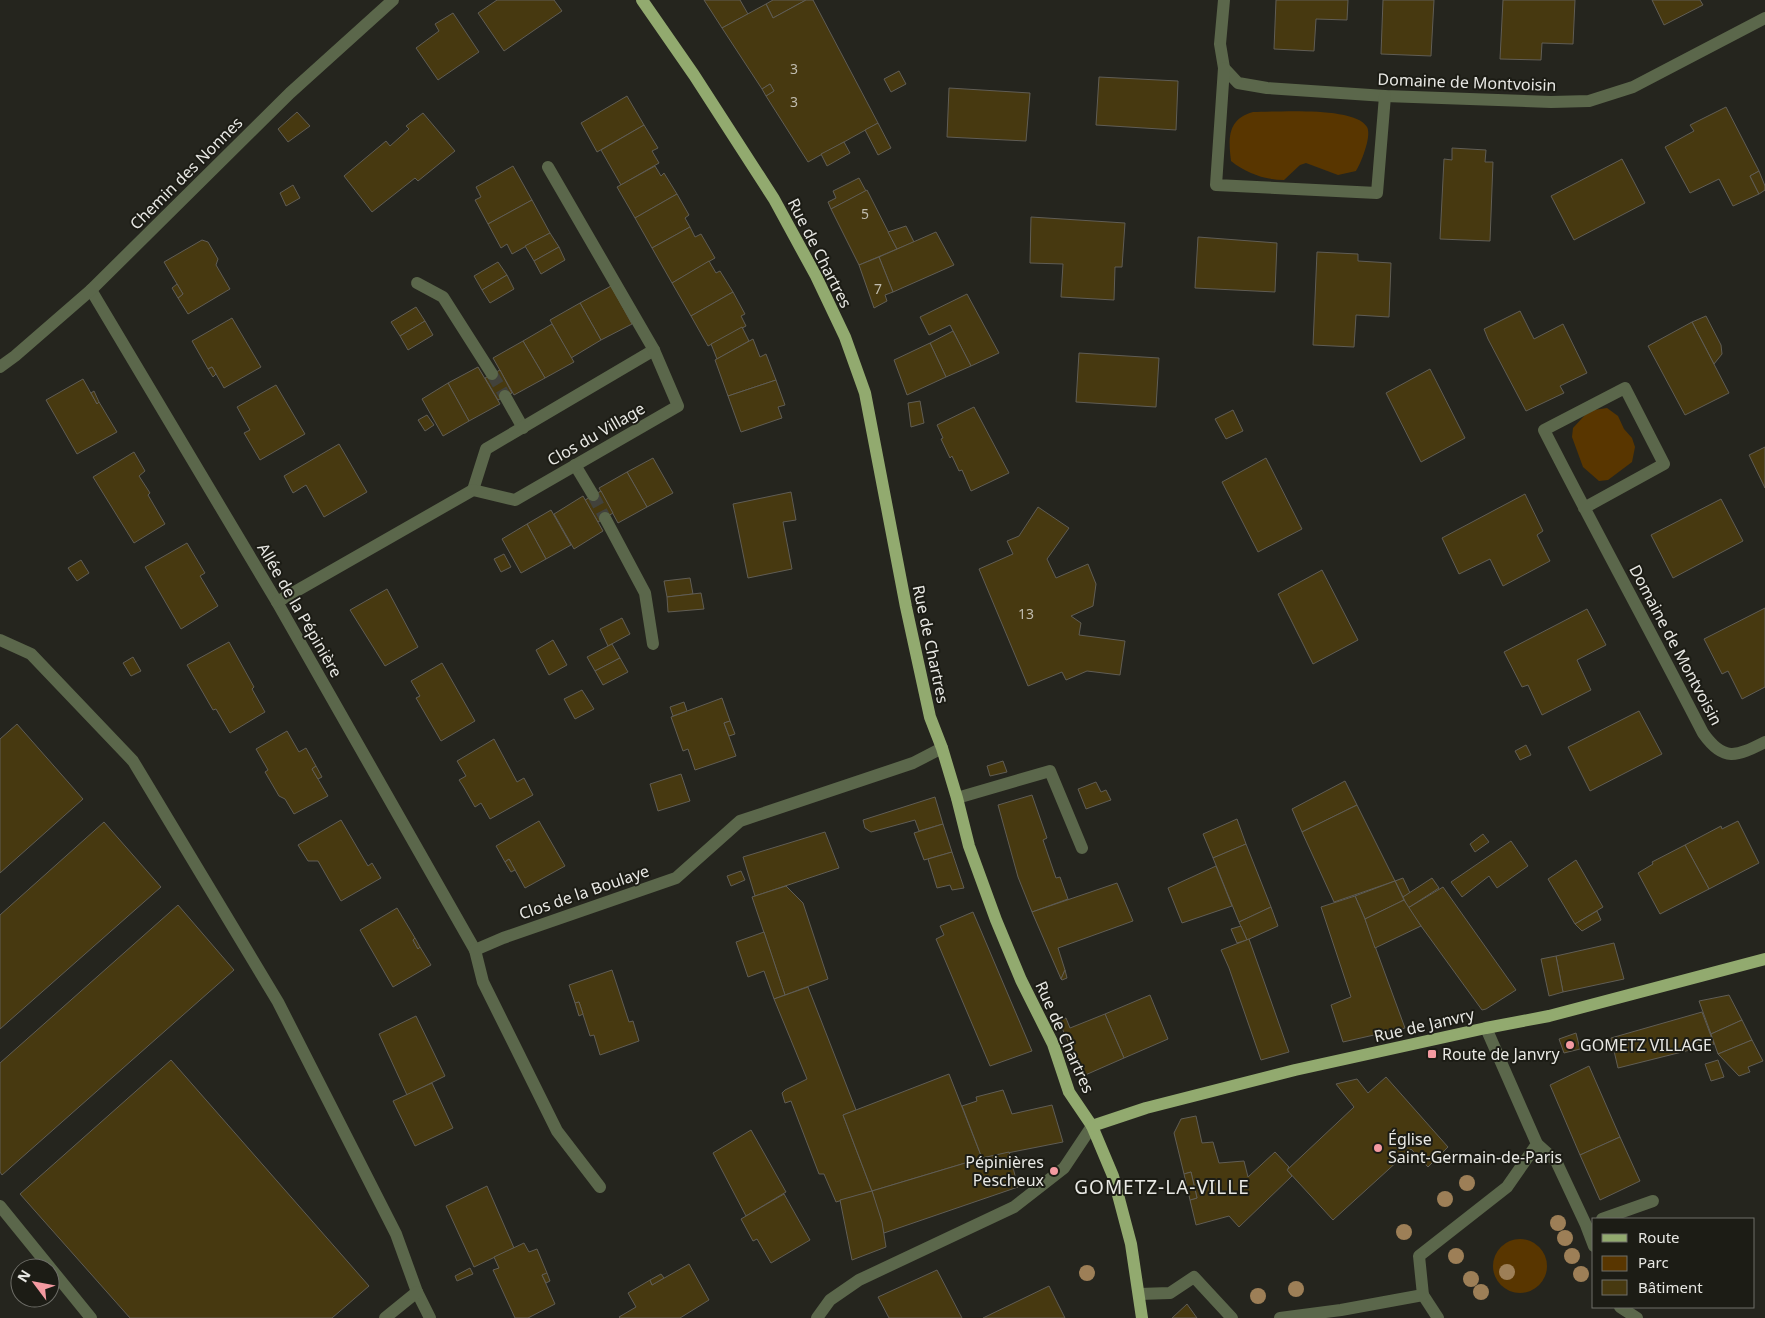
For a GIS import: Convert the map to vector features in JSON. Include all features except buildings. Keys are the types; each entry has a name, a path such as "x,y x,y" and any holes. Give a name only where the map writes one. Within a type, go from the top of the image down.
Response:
{"main road":[{"name":"Rue de Chartres","path":"642,0 694,75 774,199 816,276 845,337 864,393 924,697 942,748 969,846 996,920 1021,980 1053,1044 1069,1092 1092,1126 1113,1176 1131,1244 1142,1318"},
{"name":"Rue de Janvry","path":"1092,1126 1146,1108 1286,1073 1486,1028 1549,1016 1765,959"}],"street":[{"name":"Chemin des Nonnes","path":"0,367 91,290 290,93 393,0"},
{"path":"1224,0 1220,44 1224,68 1216,185 1377,193 1385,96"},
{"name":"Domaine de Montvoisin","path":"1224,68 1238,83 1266,88 1385,96 1551,102 1589,101 1633,87 1765,18"},
{"name":"Clos du Village","path":"473,490 515,500 678,406 654,350 548,167"},
{"path":"417,283 444,297 492,374"},
{"name":"Allée de la Pépinière","path":"91,290 277,602 475,950"},
{"path":"277,602 473,490 486,449 654,350"},
{"name":"Domaine de Montvoisin","path":"1584,508 1664,464 1625,388 1544,430 1584,508 1614,561 1703,733 1712,745 1727,754 1742,753 1765,742"},
{"path":"505,396 523,428"},
{"path":"575,465 593,495"},
{"path":"605,518 645,593 653,644"},
{"path":"0,640 31,654 133,761 278,1002 396,1234 417,1292 430,1318"},
{"name":"Clos de la Boulaye","path":"475,950 503,938 676,878 740,821 913,763 942,748"},
{"path":"957,798 1050,772 1082,848"},
{"path":"475,950 483,982 557,1131 600,1187"},
{"path":"1486,1028 1537,1144 1556,1161 1590,1224"},
{"path":"817,1318 830,1300 859,1280 1014,1208 1064,1168 1092,1126"},
{"path":"1438,1318 1422,1295 1419,1256 1506,1187 1537,1144"},
{"path":"1605,1218 1653,1201"},
{"path":"0,1206 91,1318"},
{"path":"1139,1294 1170,1293 1194,1276 1232,1318"},
{"path":"385,1318 417,1292"},
{"path":"1280,1318 1341,1310 1422,1295"},
{"path":"1622,1308 1637,1318"}],"green space":[{"path":"1296,111 1332,113 1360,120 1367,127 1368,137 1356,171 1338,175 1306,163 1300,165 1284,180 1277,180 1256,175 1243,169 1231,161 1230,137 1234,124 1245,115 1253,112"},
{"path":"1607,408 1618,416 1624,429 1632,438 1635,447 1632,462 1608,480 1599,481 1583,467 1572,437 1573,428 1585,415 1594,410"},
{"path":"1520,1239 1530,1241 1539,1247 1545,1256 1547,1266 1545,1276 1539,1285 1530,1291 1520,1293 1510,1291 1501,1285 1495,1276 1493,1266 1495,1256 1501,1247 1510,1241"}],"tunnel":[{"path":"492,374 505,396"},
{"path":"593,495 605,518"}],"place":[{"name":"GOMETZ VILLAGE","path":"1570,1045"},
{"name":"Route de Janvry","path":"1432,1054"},
{"name":"Église Saint-Germain-de-Paris","path":"1378,1148"},
{"name":"Pépinières Pescheux","path":"1054,1171"}],"district":[{"name":"GOMETZ-LA-VILLE","path":"1162,1187"}]}
